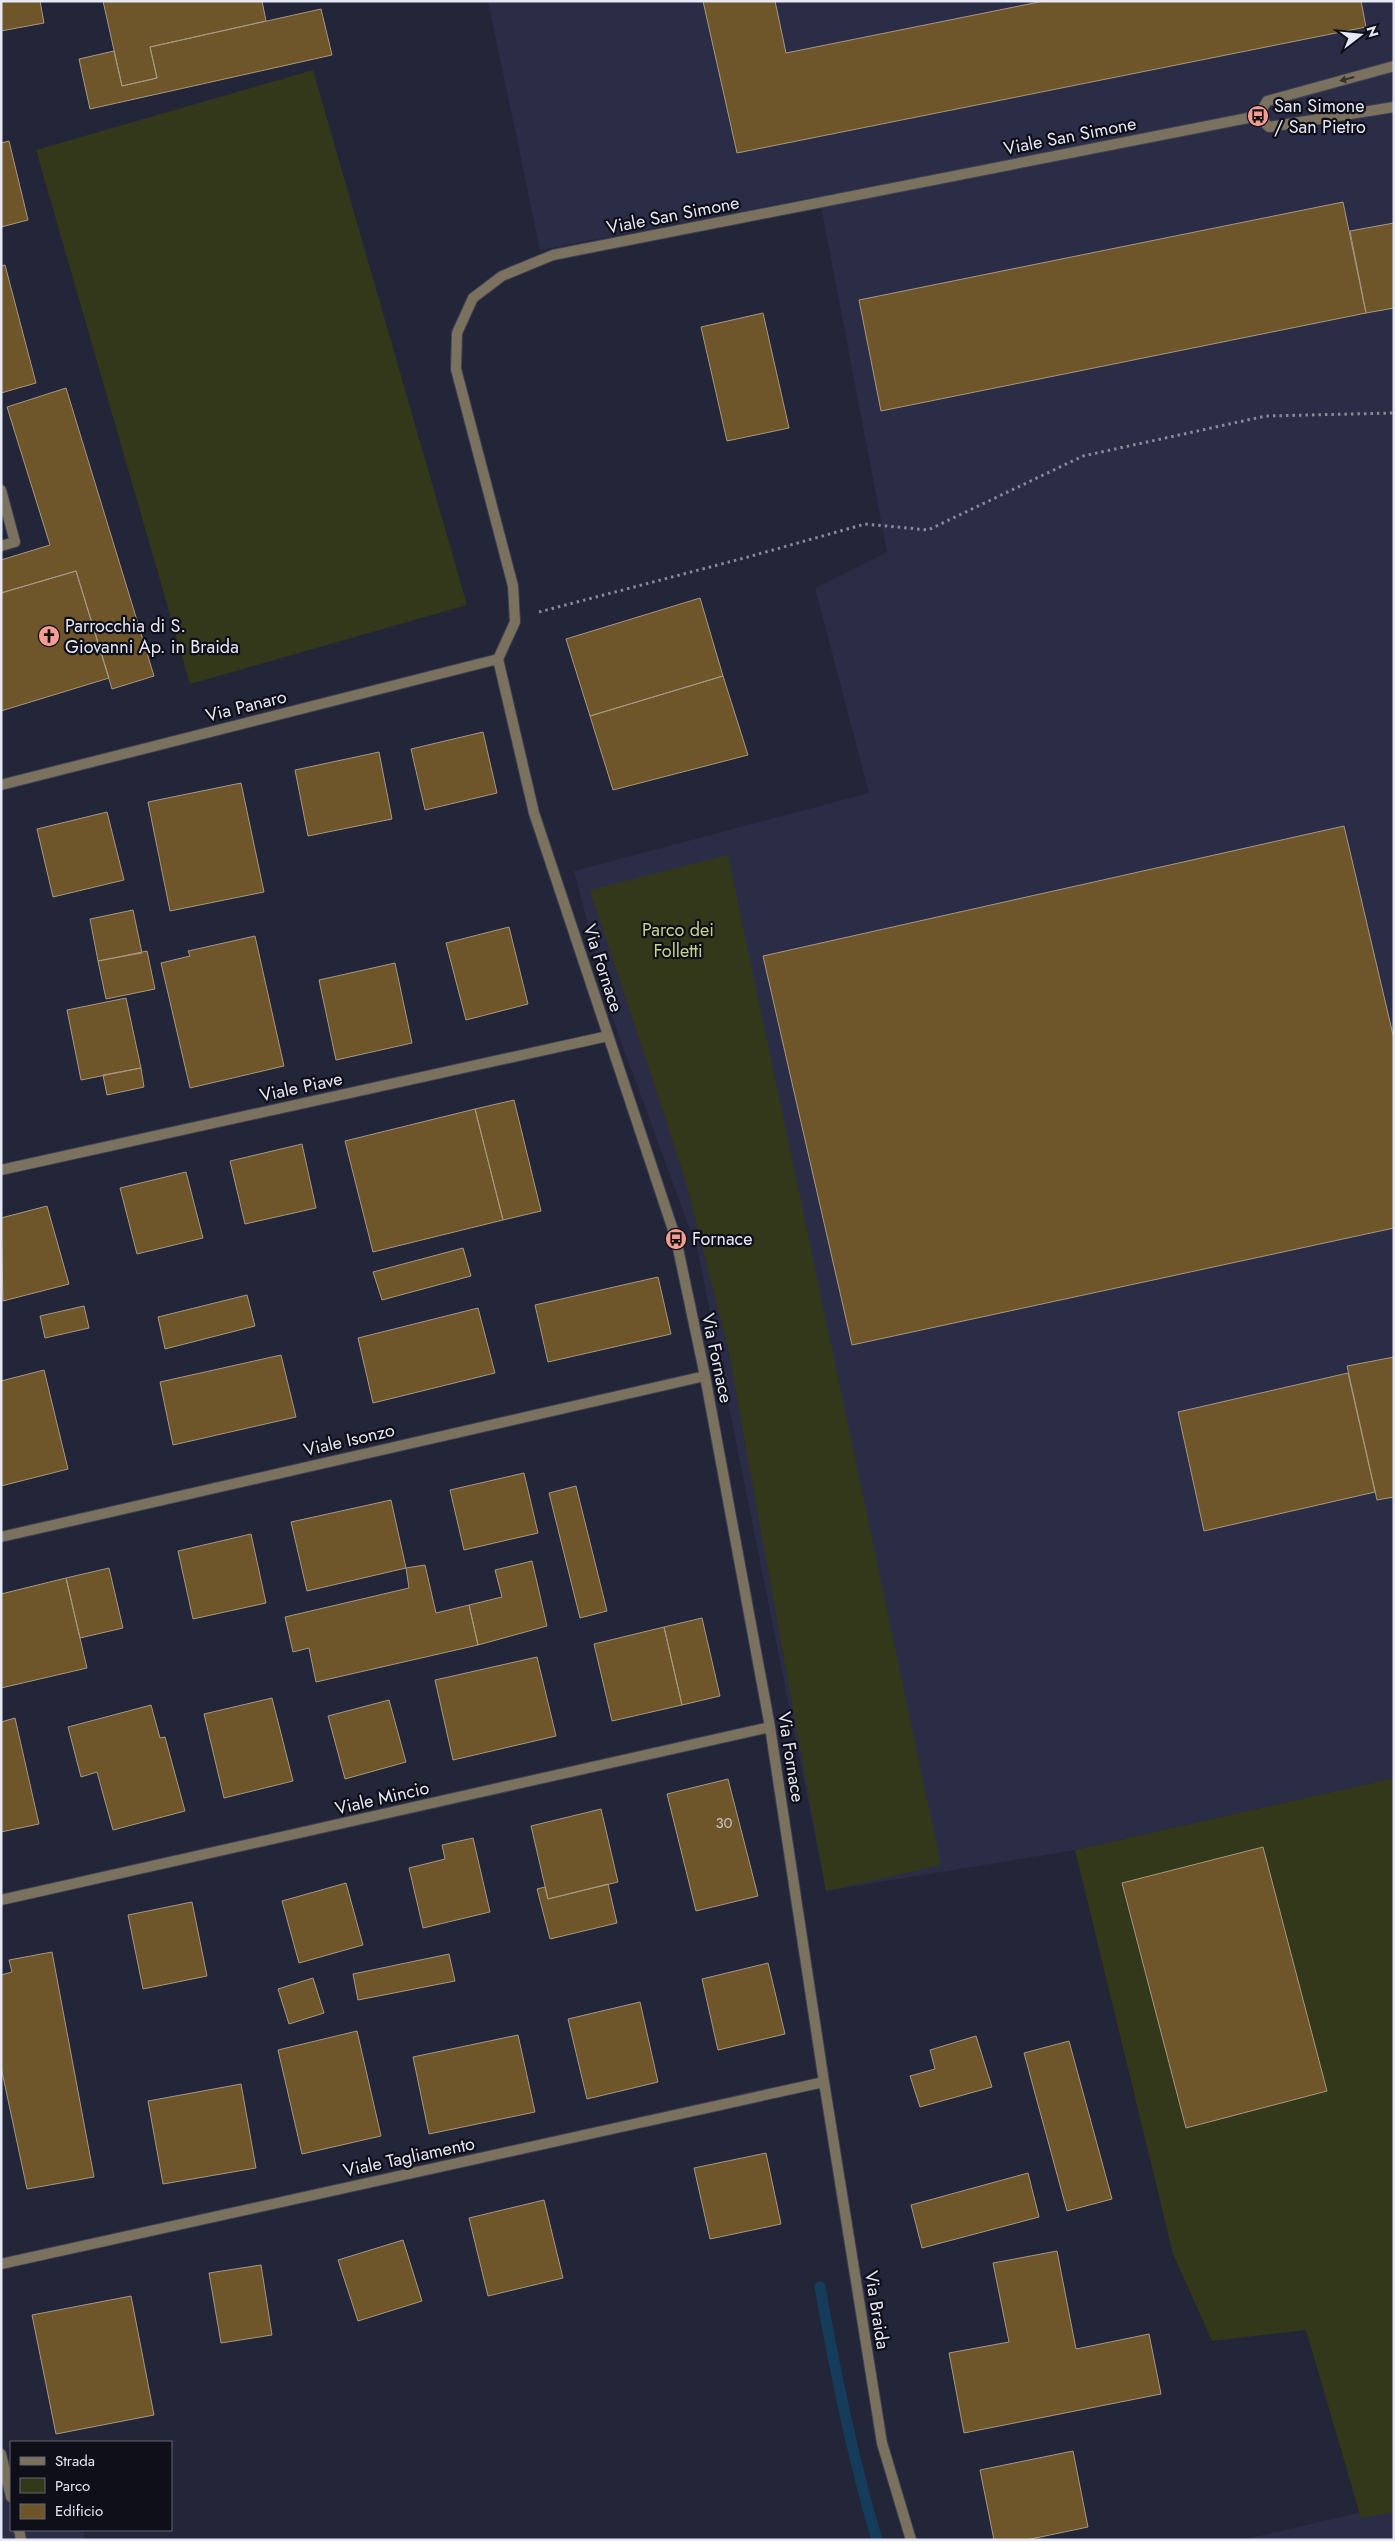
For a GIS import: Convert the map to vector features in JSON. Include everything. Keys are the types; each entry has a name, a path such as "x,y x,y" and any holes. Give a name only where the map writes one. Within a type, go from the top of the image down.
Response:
{"street":[{"path":"1394,66 1267,101 1258,116 1269,128 1394,107"},
{"name":"Viale San Simone","path":"498,659 515,622 513,586 456,369 457,333 473,298 502,276 553,255 1258,116"},
{"path":"1,490 15,542 1,546"},
{"name":"Via Panaro","path":"1,785 498,659"},
{"name":"Via Fornace","path":"498,659 534,813 676,1239 705,1376 770,1727 824,2082"},
{"name":"Viale Piave","path":"1,1170 608,1036"},
{"name":"Viale Isonzo","path":"1,1537 705,1376"},
{"name":"Viale Mincio","path":"1,1900 770,1727"},
{"name":"Viale Tagliamento","path":"1,2264 824,2082"},
{"name":"Via Braida","path":"824,2082 882,2443 911,2540"},
{"path":"1,2454 10,2494"}],"path":[{"path":"515,622 539,612 865,524 928,530 1083,456 1266,416 1394,412"}],"shaded area":[{"path":"488,1 1394,1 1394,1778 1075,1850 826,1891 698,1252 614,1022 574,871 869,793 815,588 887,552 819,196 540,250"},
{"path":"10,2461 10,2531 83,2531 85,2540 1,2540 1,2463"},
{"path":"1394,2507 1394,2540 1242,2540 1362,2512"}],"green space":[{"path":"313,70 467,605 190,684 36,150"},
{"name":"Parco dei Folletti","path":"728,855 941,1865 826,1891 728,1348 684,1175 590,890"},
{"path":"1394,1778 1394,2512 1361,2518 1306,2330 1212,2341 1173,2254 1075,1850"}],"building":[{"path":"1,1 40,1 44,23 1,31"},
{"path":"103,1 262,1 266,21 150,47 157,78 122,86"},
{"path":"703,1 775,1 786,53 1044,1 1361,1 1366,27 737,153"},
{"path":"321,9 332,55 90,109 79,59 114,51 122,86 157,78 150,47"},
{"path":"9,141 28,220 1,227 1,143"},
{"path":"1343,202 1366,313 881,411 859,300"},
{"path":"1394,223 1394,308 1366,313 1350,231"},
{"path":"5,265 36,383 1,393 1,266"},
{"path":"763,313 789,428 727,441 701,327"},
{"path":"66,388 154,676 112,689 76,571 1,593 1,560 50,545 7,407"},
{"name":"Parrocchia di S. Giovanni Ap. in Braida","path":"76,571 109,678 1,711 1,593"},
{"path":"700,598 723,676 590,716 566,639"},
{"path":"723,676 748,755 613,790 590,716"},
{"path":"483,732 497,793 425,810 411,749"},
{"path":"379,752 392,819 308,836 295,770"},
{"path":"241,783 264,892 170,911 148,802"},
{"path":"107,812 124,880 53,897 37,829"},
{"path":"1344,826 1394,1039 1394,1228 852,1345 763,956"},
{"path":"133,910 142,953 98,961 90,919"},
{"path":"509,927 528,1004 466,1020 446,943"},
{"path":"255,936 284,1066 190,1088 161,963 190,956 188,951"},
{"path":"147,951 155,989 106,999 98,961"},
{"path":"395,963 412,1043 336,1060 319,980"},
{"path":"126,998 141,1068 81,1080 67,1010"},
{"path":"141,1068 144,1087 107,1095 103,1075"},
{"path":"514,1100 541,1211 503,1220 475,1109"},
{"path":"475,1109 503,1220 373,1252 345,1141"},
{"path":"302,1144 316,1208 245,1224 230,1161"},
{"path":"186,1172 203,1238 137,1254 120,1188"},
{"path":"47,1206 69,1284 3,1301 1,1218"},
{"path":"463,1248 471,1276 382,1300 373,1272"},
{"path":"658,1277 671,1334 548,1362 535,1305"},
{"path":"247,1295 255,1326 165,1349 158,1317"},
{"path":"84,1306 89,1328 45,1338 40,1316"},
{"path":"478,1308 495,1373 373,1403 358,1338"},
{"path":"281,1355 296,1417 173,1445 160,1382"},
{"path":"1394,1357 1394,1497 1377,1500 1347,1366"},
{"path":"44,1370 68,1469 1,1486 1,1381"},
{"path":"1348,1373 1375,1492 1204,1531 1178,1412"},
{"path":"524,1473 538,1533 464,1550 450,1490"},
{"path":"576,1486 607,1611 580,1618 549,1493"},
{"path":"391,1500 406,1568 307,1591 291,1522"},
{"path":"251,1534 266,1603 193,1619 178,1551"},
{"path":"532,1561 547,1626 478,1645 469,1605 502,1597 495,1570"},
{"path":"425,1565 436,1613 469,1605 478,1645 316,1682 309,1648 293,1652 285,1617 409,1588 406,1568"},
{"path":"109,1568 123,1628 80,1638 66,1578"},
{"path":"66,1578 87,1668 1,1688 1,1594"},
{"path":"702,1618 720,1696 682,1705 664,1627"},
{"path":"664,1627 682,1705 612,1721 594,1644"},
{"path":"537,1657 556,1736 453,1760 435,1680"},
{"path":"272,1698 293,1781 224,1798 204,1714"},
{"path":"389,1700 406,1762 345,1779 328,1716"},
{"path":"151,1705 160,1738 165,1737 185,1811 113,1830 97,1772 81,1777 68,1727"},
{"path":"15,1718 39,1824 1,1832 1,1722"},
{"path":"728,1779 758,1896 696,1911 667,1794"},
{"path":"601,1809 618,1882 548,1899 531,1826"},
{"path":"473,1838 490,1912 423,1928 409,1868 445,1859 442,1845"},
{"path":"1263,1847 1327,2091 1186,2128 1122,1883"},
{"path":"346,1883 363,1945 299,1963 282,1901"},
{"path":"608,1884 617,1923 550,1939 537,1889 545,1887 548,1899"},
{"path":"192,1902 207,1976 143,1989 128,1915"},
{"path":"52,1952 94,2177 27,2189 1,2067 1,1975 12,1972 9,1960"},
{"path":"449,1954 455,1981 358,2000 353,1974"},
{"path":"768,1963 785,2034 718,2050 702,1979"},
{"path":"313,1978 324,2013 289,2024 278,1989"},
{"path":"640,2002 658,2082 587,2099 568,2019"},
{"path":"357,2031 381,2136 302,2154 278,2050"},
{"path":"518,2035 535,2112 429,2134 413,2057"},
{"path":"976,2036 992,2087 920,2107 910,2076 935,2069 930,2050"},
{"path":"1069,2041 1112,2199 1067,2211 1024,2053"},
{"path":"241,2084 256,2168 163,2184 148,2101"},
{"path":"766,2153 781,2224 710,2239 694,2168"},
{"path":"1028,2173 1039,2217 922,2248 911,2205"},
{"path":"544,2200 563,2278 488,2296 469,2218"},
{"path":"403,2240 422,2301 358,2321 338,2260"},
{"path":"1057,2251 1076,2349 1149,2334 1161,2394 964,2433 949,2353 1009,2342 993,2263"},
{"path":"261,2265 272,2335 221,2343 209,2273"},
{"path":"131,2296 154,2415 56,2434 32,2315"},
{"path":"1073,2451 1088,2527 1026,2540 994,2540 980,2470"}],"waterway":[{"path":"820,2287 845,2414 877,2540"}],"place":[{"name":"San Simone / San Pietro","path":"1258,116"},
{"name":"Parrocchia di S. Giovanni Ap. in Braida","path":"49,636"},
{"name":"Fornace","path":"676,1239"}]}
